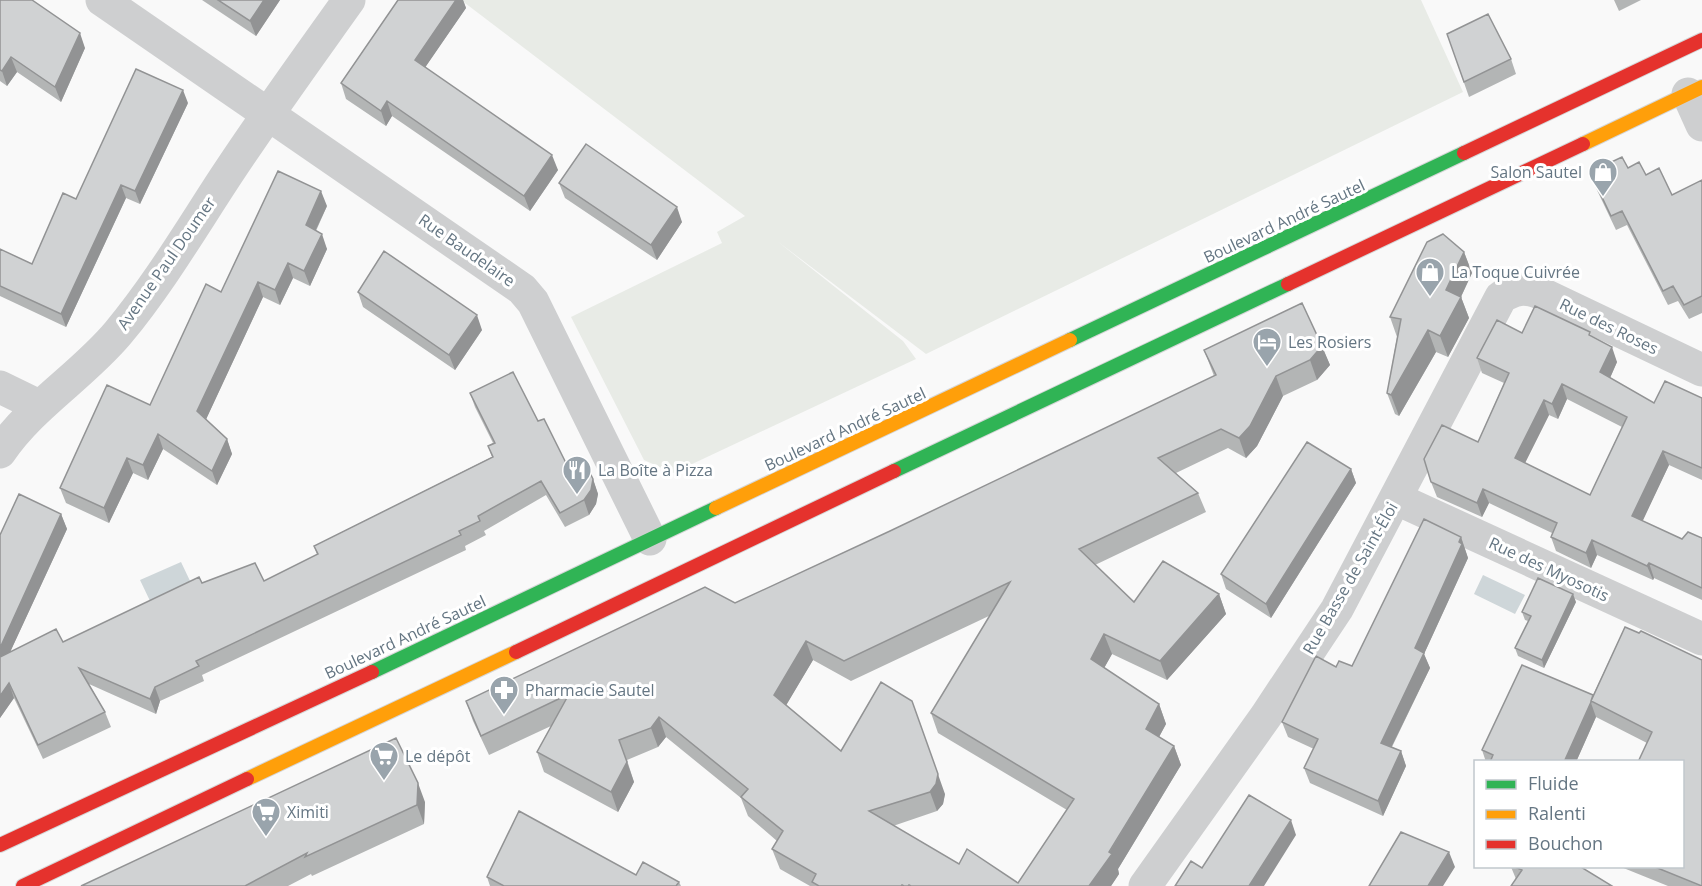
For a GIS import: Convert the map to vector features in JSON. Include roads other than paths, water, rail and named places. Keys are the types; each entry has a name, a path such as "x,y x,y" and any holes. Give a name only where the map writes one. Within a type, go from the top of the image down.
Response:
{"main road":[{"name":"Boulevard André Sautel","path":"2,843 213,747 1702,40"},
{"path":"23,886 1695,91"}],"street":[{"name":"Rue Baudelaire","path":"102,0 522,289 533,302 650,538"},
{"name":"Avenue Paul Doumer","path":"0,452 13,433 39,406 117,335 144,300 269,113 349,0"},
{"path":"1695,91 1702,125"},
{"name":"Rue des Roses","path":"1514,289 1526,288 1538,292 1702,370"},
{"name":"Rue Basse de Saint-Éloi","path":"1144,886 1266,716 1337,609 1397,499 1494,309 1501,297 1514,289"},
{"path":"0,387 39,406"},
{"name":"Rue des Myosotis","path":"1397,499 1702,639"}],"place":[{"name":"Salon Sautel","path":"1603,198"},
{"name":"La Toque Cuivrée","path":"1430,298"},
{"name":"Les Rosiers","path":"1267,368"},
{"name":"La Boîte à Pizza","path":"577,496"},
{"name":"Pharmacie Sautel","path":"504,716"},
{"name":"Le dépôt","path":"384,782"},
{"name":"Ximiti","path":"266,838"}]}
